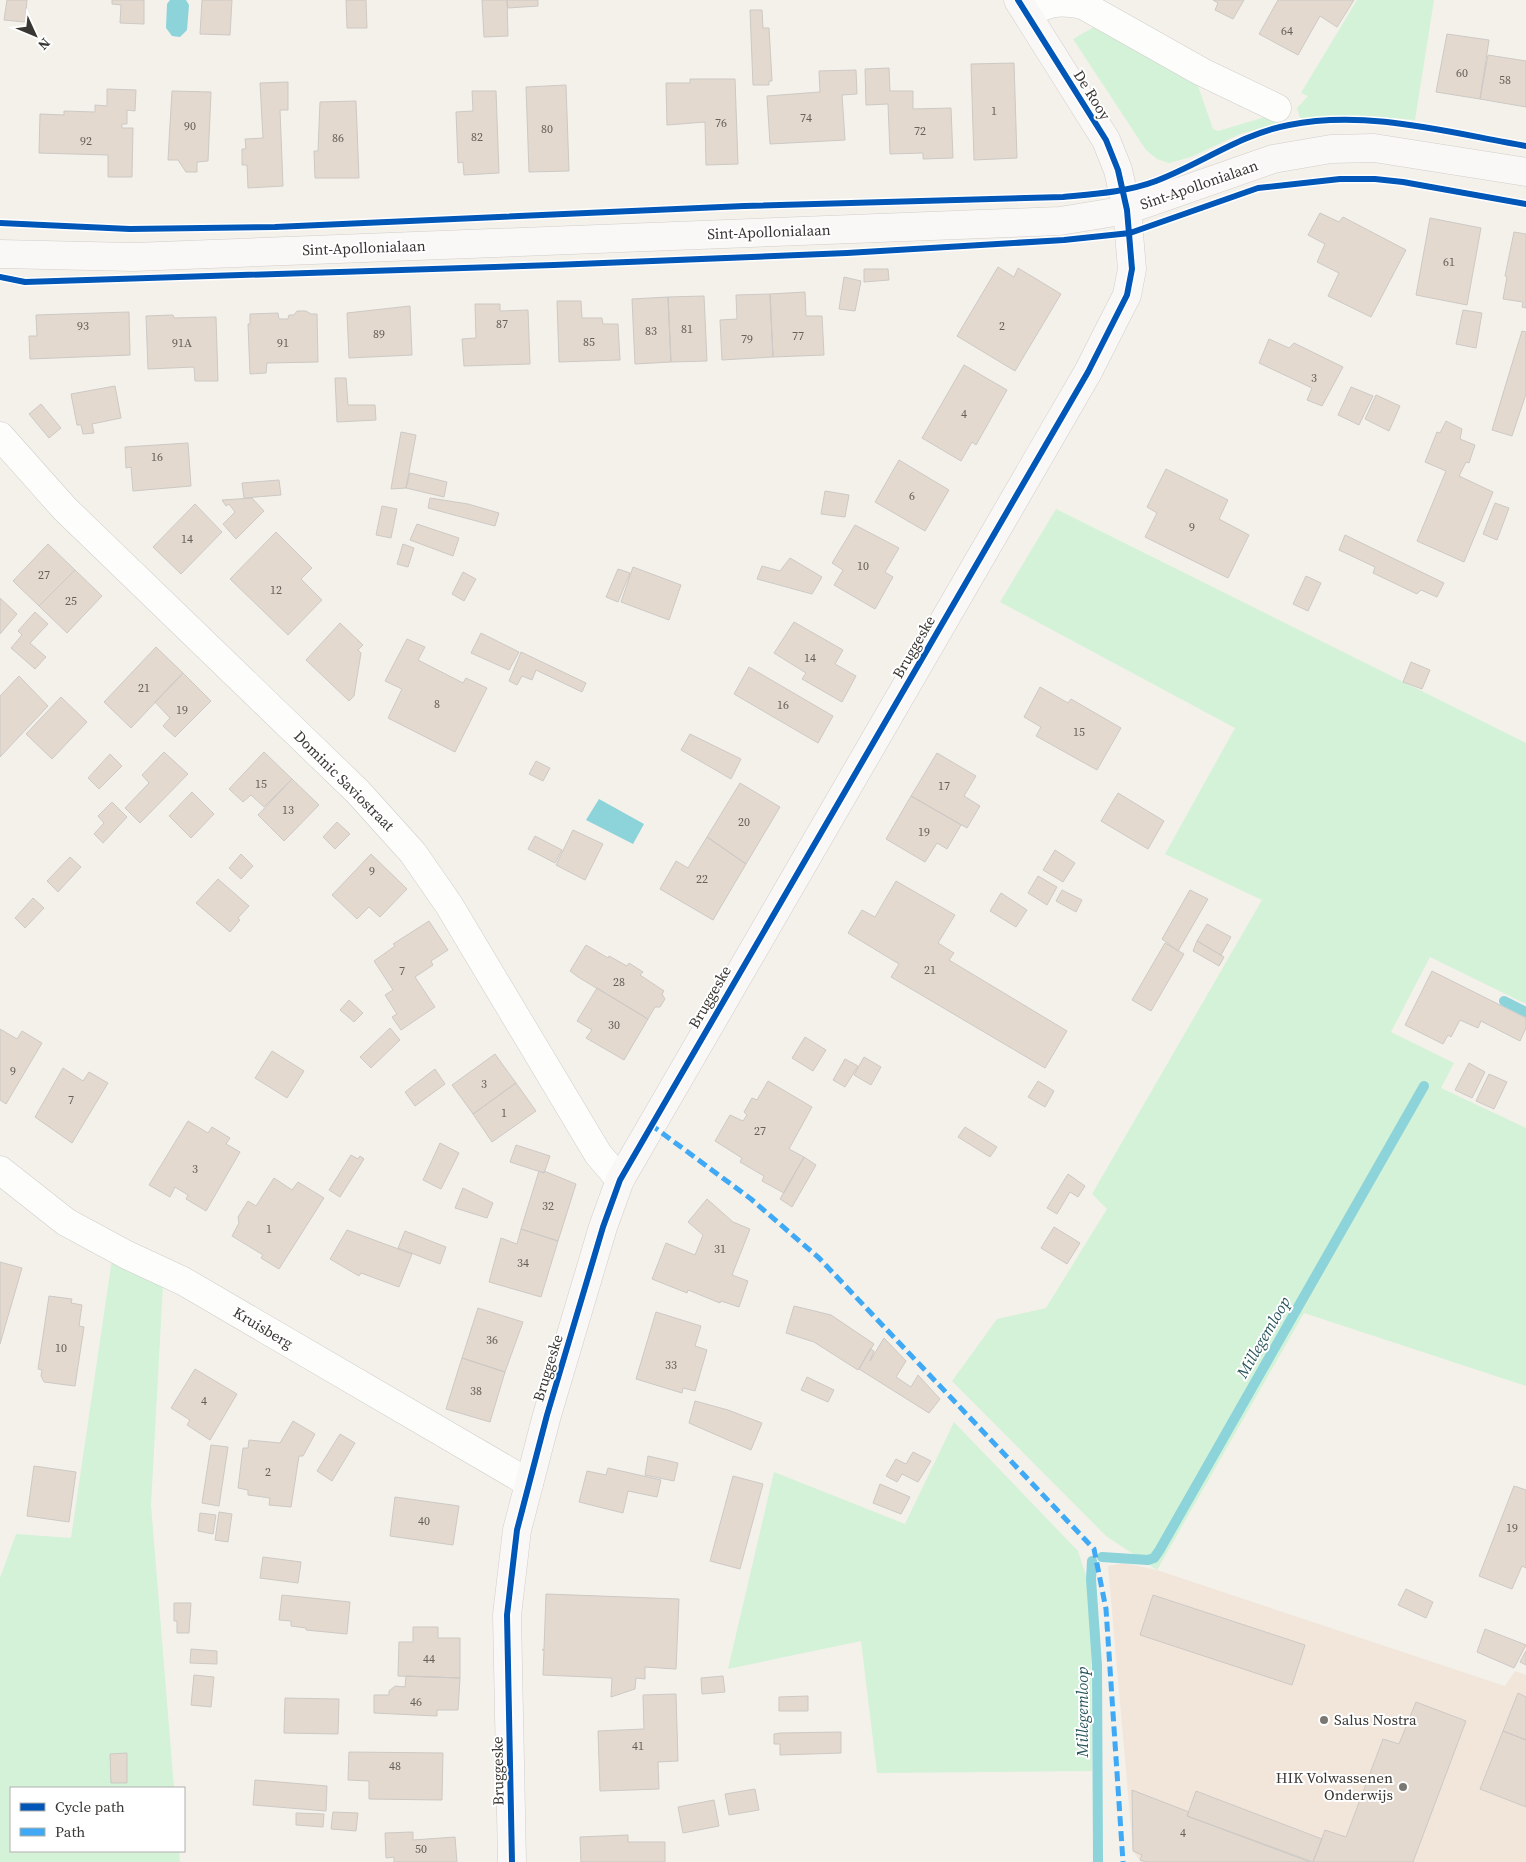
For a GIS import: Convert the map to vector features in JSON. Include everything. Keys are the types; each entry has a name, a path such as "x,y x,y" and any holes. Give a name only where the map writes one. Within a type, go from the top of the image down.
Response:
{"street":[{"name":"De Rooy","path":"1127,210 1118,170 1106,140 1023,7 1056,0 1100,5 1202,72 1277,108"},
{"name":"Sint-Apollonialaan","path":"0,254 134,256 1060,221 1127,210 1273,160 1331,149 1374,148 1526,172"},
{"name":"Bruggeske","path":"512,1862 507,1615 517,1530 603,1227 620,1180 1110,332 1127,295 1131,280 1127,210"},
{"name":"Dominic Saviostraat","path":"0,436 65,509 358,792 413,852 448,905 598,1154 620,1180"},
{"name":"Kruisberg","path":"0,1170 66,1222 127,1255 183,1281 529,1483"}],"shaded area":[{"name":"Salus Nostra","path":"1124,1563 1157,1570 1505,1686 1515,1671 1526,1675 1526,1862 1141,1862 1133,1851 1108,1566"}],"green space":[{"path":"1357,0 1434,0 1415,120 1366,116 1300,118 1297,108 1308,96 1301,93"},
{"path":"1094,27 1198,86 1213,129 1218,131 1275,114 1281,122 1240,134 1191,157 1169,163 1157,159 1146,150 1073,39"},
{"path":"1056,509 1526,743 1526,1004 1430,957 1391,1032 1454,1063 1441,1088 1526,1128 1526,1386 1304,1313 1157,1570 1106,1536 952,1381 997,1319 1046,1308 1107,1209 1092,1194 1262,900 1165,854 1235,728 1000,602"},
{"path":"112,1259 163,1284 151,1505 174,1787 10,1787 10,1852 179,1852 180,1862 0,1862 0,1578 16,1534 71,1538"},
{"path":"954,1422 1078,1551 1091,1591 1092,1771 877,1773 861,1641 728,1669 774,1472 905,1524"}],"water":[{"path":"170,0 186,0 189,5 187,30 180,37 172,36 166,28 167,4"},
{"path":"599,799 644,824 633,844 586,820"}],"building":[{"path":"7,0 27,0 25,22 4,20"},
{"path":"112,0 144,0 144,24 120,23 121,5 112,4"},
{"path":"202,0 232,0 230,35 200,34"},
{"path":"346,0 366,0 367,28 347,28"},
{"path":"482,0 507,0 508,36 484,37"},
{"path":"507,0 538,0 538,6 508,8"},
{"path":"1213,0 1244,0 1233,19 1215,10 1218,3"},
{"path":"1278,0 1354,0 1337,27 1320,16 1298,55 1259,34"},
{"path":"750,10 762,10 763,28 769,28 772,81 769,81 769,85 753,85"},
{"path":"1447,34 1489,40 1480,99 1436,92"},
{"path":"1488,55 1526,61 1526,107 1480,99"},
{"path":"1014,63 1017,158 974,160 971,64"},
{"path":"889,68 890,91 913,91 913,109 951,108 953,158 923,159 923,153 890,154 888,104 866,105 865,69"},
{"path":"856,70 857,94 842,95 845,140 770,144 767,96 820,92 819,71"},
{"path":"690,79 735,79 738,164 706,165 705,122 667,125 666,83 690,83"},
{"path":"288,82 288,110 280,110 283,186 248,188 247,165 242,165 242,149 246,149 245,139 263,138 260,83"},
{"path":"566,85 569,171 529,172 526,87"},
{"path":"107,89 136,90 135,111 127,110 127,124 122,124 122,128 133,128 132,177 108,177 108,155 39,153 40,114 64,115 64,111 95,112 95,105 107,106"},
{"path":"172,91 211,92 208,161 197,162 197,172 186,172 178,160 168,160"},
{"path":"472,91 496,91 499,173 464,175 463,162 458,163 456,112 473,111"},
{"path":"356,101 359,178 315,178 314,151 318,151 320,102"},
{"path":"1320,213 1339,222 1343,217 1406,250 1371,317 1328,296 1339,273 1317,262 1325,244 1308,235"},
{"path":"1430,218 1481,228 1467,305 1416,295"},
{"path":"1514,232 1526,234 1526,308 1522,307 1523,302 1503,299 1507,277 1505,276"},
{"path":"998,267 1014,277 1018,268 1061,294 1015,371 957,336"},
{"path":"864,269 888,269 889,280 864,282"},
{"path":"844,277 861,281 855,311 839,309"},
{"path":"805,292 806,316 822,316 824,355 773,357 770,294"},
{"path":"770,294 773,357 722,360 720,320 737,319 736,295"},
{"path":"704,296 707,361 671,362 668,297"},
{"path":"668,297 671,362 635,364 632,299"},
{"path":"557,301 581,301 582,318 602,318 603,324 618,324 620,360 559,362"},
{"path":"475,304 500,304 500,311 528,310 530,364 464,366 462,339 476,338"},
{"path":"410,306 412,355 349,358 347,313"},
{"path":"1463,310 1482,313 1476,348 1456,344"},
{"path":"297,311 317,314 318,362 267,363 266,373 250,374 248,324 250,324 250,314 278,313 279,319 288,319 289,315 294,315"},
{"path":"129,312 130,355 30,359 29,336 37,336 36,315"},
{"path":"173,315 174,318 216,317 218,381 195,381 194,367 148,369 146,316"},
{"path":"1522,331 1526,332 1526,394 1512,436 1492,430"},
{"path":"1269,339 1289,348 1294,343 1343,367 1322,406 1307,400 1312,388 1259,363"},
{"path":"964,365 1007,390 976,445 972,442 961,461 922,438"},
{"path":"335,378 346,378 348,405 375,405 376,420 337,422"},
{"path":"115,386 121,418 92,424 94,433 83,434 81,425 77,425 71,394"},
{"path":"1351,387 1373,396 1359,425 1338,415"},
{"path":"1376,395 1400,406 1389,431 1365,419"},
{"path":"41,404 61,428 49,438 29,414"},
{"path":"1446,421 1462,429 1460,439 1475,445 1469,463 1466,462 1459,476 1493,492 1464,562 1417,541 1446,471 1425,462 1437,432 1440,433"},
{"path":"401,432 416,435 406,488 391,489"},
{"path":"188,443 191,486 133,491 131,467 126,468 125,447"},
{"path":"899,460 949,490 925,531 875,502"},
{"path":"1166,469 1228,500 1219,519 1249,535 1228,578 1145,537 1157,513 1147,507"},
{"path":"410,473 447,482 444,497 406,488"},
{"path":"279,480 281,495 244,498 242,483"},
{"path":"825,491 849,495 845,517 821,514"},
{"path":"252,498 264,511 236,539 223,524 235,512 229,504 226,506 222,500"},
{"path":"430,498 468,504 499,513 495,526 428,508"},
{"path":"1495,503 1509,508 1497,540 1483,534"},
{"path":"195,504 222,532 181,574 153,547"},
{"path":"382,506 397,509 391,538 376,535"},
{"path":"417,524 459,538 453,556 410,540"},
{"path":"855,525 899,548 885,572 893,577 875,609 834,585 843,570 832,563"},
{"path":"276,532 312,568 301,579 322,600 288,635 230,579"},
{"path":"1345,535 1444,583 1437,597 1421,590 1417,594 1373,573 1375,567 1339,550"},
{"path":"48,544 75,570 39,606 13,581"},
{"path":"403,544 414,548 408,567 397,564"},
{"path":"790,558 822,577 812,594 757,579 762,566 780,571"},
{"path":"633,567 681,585 669,620 621,602"},
{"path":"618,569 630,573 618,602 606,597"},
{"path":"75,570 102,596 67,633 39,606"},
{"path":"463,572 476,579 464,601 452,594"},
{"path":"1306,576 1321,583 1308,611 1293,604"},
{"path":"0,598 17,614 0,634"},
{"path":"35,612 48,624 30,643 46,657 35,669 11,648 22,635 18,631"},
{"path":"794,622 843,650 835,664 856,676 842,702 802,679 806,673 774,653"},
{"path":"340,623 363,645 358,650 361,653 354,696 349,701 306,660"},
{"path":"481,633 519,652 509,670 471,653"},
{"path":"407,639 425,647 418,660 463,683 466,678 487,688 455,752 388,718 402,689 385,681"},
{"path":"156,647 183,673 131,728 104,702"},
{"path":"521,652 586,683 582,692 536,670 532,680 522,676 517,685 509,681"},
{"path":"1411,662 1430,670 1422,689 1403,682"},
{"path":"749,667 833,716 818,743 734,694"},
{"path":"183,673 211,701 175,737 163,726 170,718 155,702"},
{"path":"19,676 48,706 0,757 0,696"},
{"path":"1040,687 1068,703 1071,699 1121,728 1097,770 1036,736 1041,727 1024,717"},
{"path":"61,697 87,722 52,759 26,734"},
{"path":"690,734 741,759 731,779 681,750"},
{"path":"164,752 188,774 140,823 125,808 149,783 142,775"},
{"path":"264,752 292,779 264,807 251,795 243,802 229,789"},
{"path":"937,753 976,776 964,796 980,806 967,828 911,796"},
{"path":"110,754 122,766 99,789 88,778"},
{"path":"536,761 550,768 543,781 529,774"},
{"path":"292,779 319,805 284,841 258,815"},
{"path":"740,783 780,807 746,864 707,837"},
{"path":"192,792 214,814 191,838 169,816"},
{"path":"1118,793 1164,821 1148,849 1101,821"},
{"path":"911,796 961,825 947,849 937,843 925,862 886,839"},
{"path":"112,802 127,817 103,843 94,834 104,823 98,816"},
{"path":"337,822 350,834 335,849 323,837"},
{"path":"573,830 603,844 585,880 556,865"},
{"path":"535,836 562,850 555,863 528,849"},
{"path":"707,837 746,864 713,920 660,889 676,861 688,868"},
{"path":"1055,850 1075,863 1063,882 1043,870"},
{"path":"241,854 253,866 241,879 229,868"},
{"path":"371,854 407,889 380,917 369,907 357,919 332,895"},
{"path":"70,857 81,867 58,892 47,881"},
{"path":"1038,876 1057,887 1047,905 1028,893"},
{"path":"218,879 249,906 238,918 240,920 230,932 196,903"},
{"path":"896,881 955,915 938,943 954,953 949,960 1067,1031 1045,1068 891,977 899,964 848,933 862,910 875,917"},
{"path":"1062,890 1082,900 1076,912 1056,901"},
{"path":"1190,890 1208,899 1178,951 1162,939"},
{"path":"1001,893 1027,910 1016,927 990,911"},
{"path":"33,898 44,908 25,928 15,918"},
{"path":"429,921 448,950 431,961 433,965 415,977 435,1007 401,1030 392,1017 397,1014 385,995 393,990 374,961 395,946 393,944"},
{"path":"1207,924 1231,937 1221,955 1197,941"},
{"path":"1197,941 1224,957 1219,966 1193,951"},
{"path":"1165,943 1184,954 1151,1011 1132,1000"},
{"path":"586,945 608,958 609,956 627,966 629,963 643,972 640,975 664,991 662,994 665,999 660,1007 655,1007 648,1019 570,971"},
{"path":"1432,971 1526,1018 1526,1028 1520,1041 1481,1021 1478,1028 1460,1020 1451,1037 1448,1035 1443,1044 1405,1025"},
{"path":"597,988 648,1019 624,1060 586,1038 592,1030 577,1021"},
{"path":"349,1000 363,1013 354,1022 340,1010"},
{"path":"390,1028 400,1040 371,1068 360,1057"},
{"path":"0,1029 17,1039 22,1031 42,1043 6,1104 0,1100"},
{"path":"805,1037 826,1050 813,1071 792,1058"},
{"path":"272,1051 304,1071 287,1098 255,1078"},
{"path":"495,1054 516,1083 473,1114 452,1085"},
{"path":"864,1057 881,1067 871,1085 854,1075"},
{"path":"845,1059 858,1066 845,1087 833,1080"},
{"path":"1469,1063 1485,1072 1472,1098 1455,1090"},
{"path":"63,1068 83,1081 89,1072 108,1083 72,1143 35,1117"},
{"path":"435,1069 445,1084 415,1106 405,1092"},
{"path":"1489,1074 1507,1082 1494,1109 1476,1101"},
{"path":"768,1081 812,1107 789,1149 804,1157 784,1193 762,1181 764,1176 740,1162 742,1158 715,1141 730,1115 743,1121 747,1115 744,1112 752,1098 757,1100"},
{"path":"1038,1081 1054,1091 1045,1107 1028,1097"},
{"path":"516,1083 536,1111 492,1142 473,1114"},
{"path":"188,1121 208,1133 212,1127 230,1138 226,1144 240,1152 206,1211 186,1199 188,1195 175,1187 170,1197 149,1185"},
{"path":"965,1127 997,1147 990,1157 958,1137"},
{"path":"440,1143 459,1153 441,1189 423,1180"},
{"path":"516,1145 550,1156 544,1173 510,1162"},
{"path":"351,1155 358,1159 360,1156 364,1159 340,1197 329,1190"},
{"path":"804,1157 816,1165 792,1207 780,1199"},
{"path":"539,1171 544,1173 544,1171 576,1184 558,1241 521,1229"},
{"path":"1068,1174 1085,1186 1078,1197 1070,1192 1057,1214 1047,1208"},
{"path":"274,1178 292,1190 298,1182 324,1198 279,1269 261,1258 263,1255 232,1236 239,1223 238,1217 248,1201 256,1206"},
{"path":"463,1188 493,1203 487,1218 455,1208"},
{"path":"707,1199 733,1222 750,1229 732,1275 748,1281 739,1307 721,1301 720,1303 688,1290 687,1293 652,1279 666,1243 695,1255 703,1235 688,1222"},
{"path":"1054,1227 1080,1243 1067,1264 1041,1248"},
{"path":"521,1229 558,1241 541,1297 489,1282 501,1238 517,1244"},
{"path":"347,1230 412,1254 399,1287 361,1273 359,1276 330,1259"},
{"path":"405,1231 446,1247 440,1264 398,1248"},
{"path":"0,1262 22,1268 0,1344"},
{"path":"49,1296 72,1299 71,1303 82,1305 79,1326 84,1327 75,1386 44,1382 41,1376 42,1370 38,1369"},
{"path":"794,1306 831,1315 874,1344 858,1370 814,1342 786,1333"},
{"path":"478,1308 523,1322 505,1372 462,1358"},
{"path":"656,1312 701,1326 695,1346 707,1350 695,1391 683,1388 682,1393 636,1379"},
{"path":"884,1338 906,1361 896,1377 911,1387 918,1375 940,1399 929,1413 859,1369 870,1349 874,1351 870,1361"},
{"path":"462,1358 505,1372 490,1422 446,1409"},
{"path":"195,1369 237,1394 210,1440 187,1425 190,1420 171,1408"},
{"path":"807,1377 834,1390 828,1402 801,1390"},
{"path":"695,1401 728,1410 762,1423 751,1450 689,1423"},
{"path":"293,1421 315,1434 303,1456 299,1456 291,1507 269,1505 270,1498 248,1495 248,1490 238,1488 243,1448 248,1448 249,1440 280,1443"},
{"path":"340,1434 355,1443 332,1481 317,1471"},
{"path":"211,1445 228,1447 219,1506 202,1503"},
{"path":"913,1452 931,1461 918,1482 902,1474 897,1482 886,1476 896,1459 906,1464"},
{"path":"648,1456 678,1463 674,1481 645,1475"},
{"path":"34,1466 76,1472 69,1522 27,1516"},
{"path":"608,1468 661,1480 657,1497 628,1491 623,1513 579,1502 587,1471 606,1475"},
{"path":"733,1476 763,1484 740,1569 710,1561"},
{"path":"880,1484 910,1497 901,1514 873,1503"},
{"path":"1514,1486 1526,1490 1526,1568 1522,1566 1512,1589 1479,1576"},
{"path":"395,1497 459,1506 453,1545 390,1536"},
{"path":"219,1512 232,1514 228,1542 215,1540"},
{"path":"200,1513 216,1515 213,1534 198,1531"},
{"path":"263,1557 301,1562 298,1583 260,1578"},
{"path":"1406,1589 1433,1602 1426,1618 1398,1605"},
{"path":"546,1594 679,1599 676,1669 645,1667 645,1679 636,1678 635,1689 611,1697 612,1678 543,1675 544,1650 542,1650 544,1649"},
{"path":"282,1595 350,1602 347,1634 306,1630 306,1628 291,1626 291,1621 279,1620"},
{"path":"1153,1595 1305,1645 1292,1685 1140,1635"},
{"path":"174,1603 191,1603 189,1633 177,1633 177,1621 174,1621"},
{"path":"413,1627 438,1627 438,1638 460,1638 460,1678 398,1676 399,1642 413,1642"},
{"path":"1485,1629 1526,1645 1514,1668 1477,1652"},
{"path":"191,1649 217,1651 217,1664 190,1663"},
{"path":"1526,1651 1526,1665 1520,1662"},
{"path":"194,1675 214,1677 211,1707 191,1705"},
{"path":"406,1676 460,1678 458,1710 437,1710 437,1716 374,1713 374,1695 389,1695 389,1691 395,1686 405,1687"},
{"path":"723,1676 725,1692 702,1694 701,1678"},
{"path":"1518,1693 1526,1697 1526,1740 1503,1731"},
{"path":"676,1694 678,1761 658,1762 659,1789 600,1791 598,1731 644,1729 643,1695"},
{"path":"808,1696 808,1711 779,1711 779,1697"},
{"path":"285,1698 339,1699 338,1734 284,1733"},
{"name":"HIK Volwassenen Onderwijs","path":"1416,1702 1466,1721 1413,1862 1313,1862 1325,1830 1346,1837 1383,1739 1399,1744"},
{"path":"1503,1731 1526,1740 1526,1807 1480,1789"},
{"path":"841,1732 841,1753 780,1755 780,1744 774,1744 774,1734"},
{"path":"349,1752 443,1753 442,1800 369,1799 369,1781 348,1780"},
{"path":"127,1753 127,1783 111,1783 110,1754"},
{"path":"255,1780 327,1786 326,1811 253,1805"},
{"path":"755,1789 759,1810 729,1815 725,1794"},
{"name":"HIK Volwassenen Onderwijs","path":"1132,1790 1189,1812 1187,1816 1310,1862 1146,1862 1140,1860 1142,1855 1133,1851"},
{"path":"1196,1791 1322,1839 1313,1862 1187,1816"},
{"path":"714,1800 719,1826 683,1833 678,1807"},
{"path":"333,1812 358,1813 356,1831 331,1829"},
{"path":"296,1813 324,1814 323,1827 296,1825"},
{"path":"413,1832 413,1840 455,1837 457,1862 394,1862 394,1857 386,1858 385,1833"},
{"path":"628,1835 628,1842 665,1842 665,1862 581,1862 580,1837"}],"waterway":[{"name":"Millegemloop","path":"1504,1001 1526,1012"},
{"name":"Millegemloop","path":"1102,1557 1148,1560 1154,1558 1159,1551 1424,1086"},
{"name":"Millegemloop","path":"1092,1561 1091,1579 1097,1665 1098,1862"}],"marked path":[{"path":"650,1124 751,1199 819,1258 1094,1549 1106,1609 1123,1862"}],"cycle path":[{"path":"512,1862 507,1615 517,1530 547,1415 603,1227 620,1180 1088,372 1127,295 1132,269 1127,210 1118,170 1106,140 1018,0"},
{"path":"0,223 130,229 275,227 744,206 1063,197 1110,192 1145,185 1173,174 1254,135 1289,125 1318,121 1378,121 1438,129 1526,146"},
{"path":"0,277 25,282 554,265 847,253 1064,240 1130,233 1258,188 1340,179 1375,179 1403,182 1526,204"}],"place":[{"name":"Salus Nostra","path":"1324,1720"},
{"name":"HIK Volwassenen Onderwijs","path":"1403,1787"}]}
